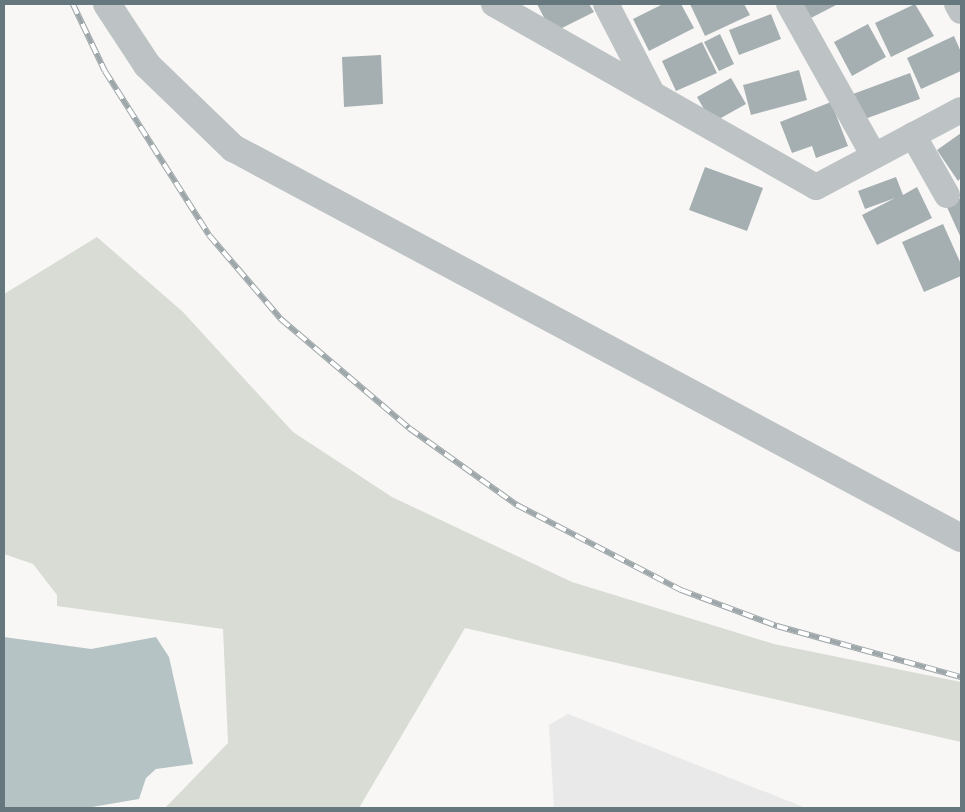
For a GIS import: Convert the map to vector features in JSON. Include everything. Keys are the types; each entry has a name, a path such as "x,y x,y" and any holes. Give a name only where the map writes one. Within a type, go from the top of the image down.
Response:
{"street":[{"path":"107,4 148,65 232,148 961,538"},
{"path":"494,4 652,92 816,187 961,110"},
{"path":"606,4 652,92"},
{"path":"789,4 874,156"},
{"path":"957,4 961,11"},
{"path":"913,135 947,195"}],"shaded area":[{"path":"97,237 183,312 293,432 392,497 572,582 774,644 961,682 961,742 465,628 359,808 165,808 228,743 223,629 57,606 57,595 33,564 4,554 4,294"},
{"path":"4,637 91,649 156,637 169,657 193,764 156,769 146,778 139,799 92,807 4,808"},
{"path":"568,714 806,808 554,808 549,725"}],"building":[{"path":"537,4 589,4 594,12 552,33"},
{"path":"663,4 681,4 694,28 649,51 633,19"},
{"path":"690,4 744,4 750,15 705,36"},
{"path":"798,4 838,4 807,20"},
{"path":"915,4 934,36 891,57 875,23"},
{"path":"771,14 781,39 739,55 729,30"},
{"path":"868,24 886,57 852,76 834,42"},
{"path":"720,34 734,64 719,71 704,42"},
{"path":"954,36 961,52 961,71 921,89 907,58"},
{"path":"702,42 717,73 676,91 662,61"},
{"path":"381,55 383,104 344,107 342,57"},
{"path":"799,70 807,100 751,115 743,85"},
{"path":"910,73 920,99 862,120 853,94"},
{"path":"731,78 746,104 712,123 697,97"},
{"path":"831,102 848,146 816,158 812,146 792,153 780,122"},
{"path":"961,133 961,178 958,181 937,150"},
{"path":"705,167 763,188 747,231 689,210"},
{"path":"896,177 903,195 917,187 932,218 877,245 862,215 895,198 865,209 858,191"},
{"path":"961,198 961,238 946,205"},
{"path":"943,224 961,264 961,276 924,292 902,242"}],"railway":[{"path":"73,4 105,71 209,235 281,319 409,428 517,505 681,590 777,626 961,677"}]}
